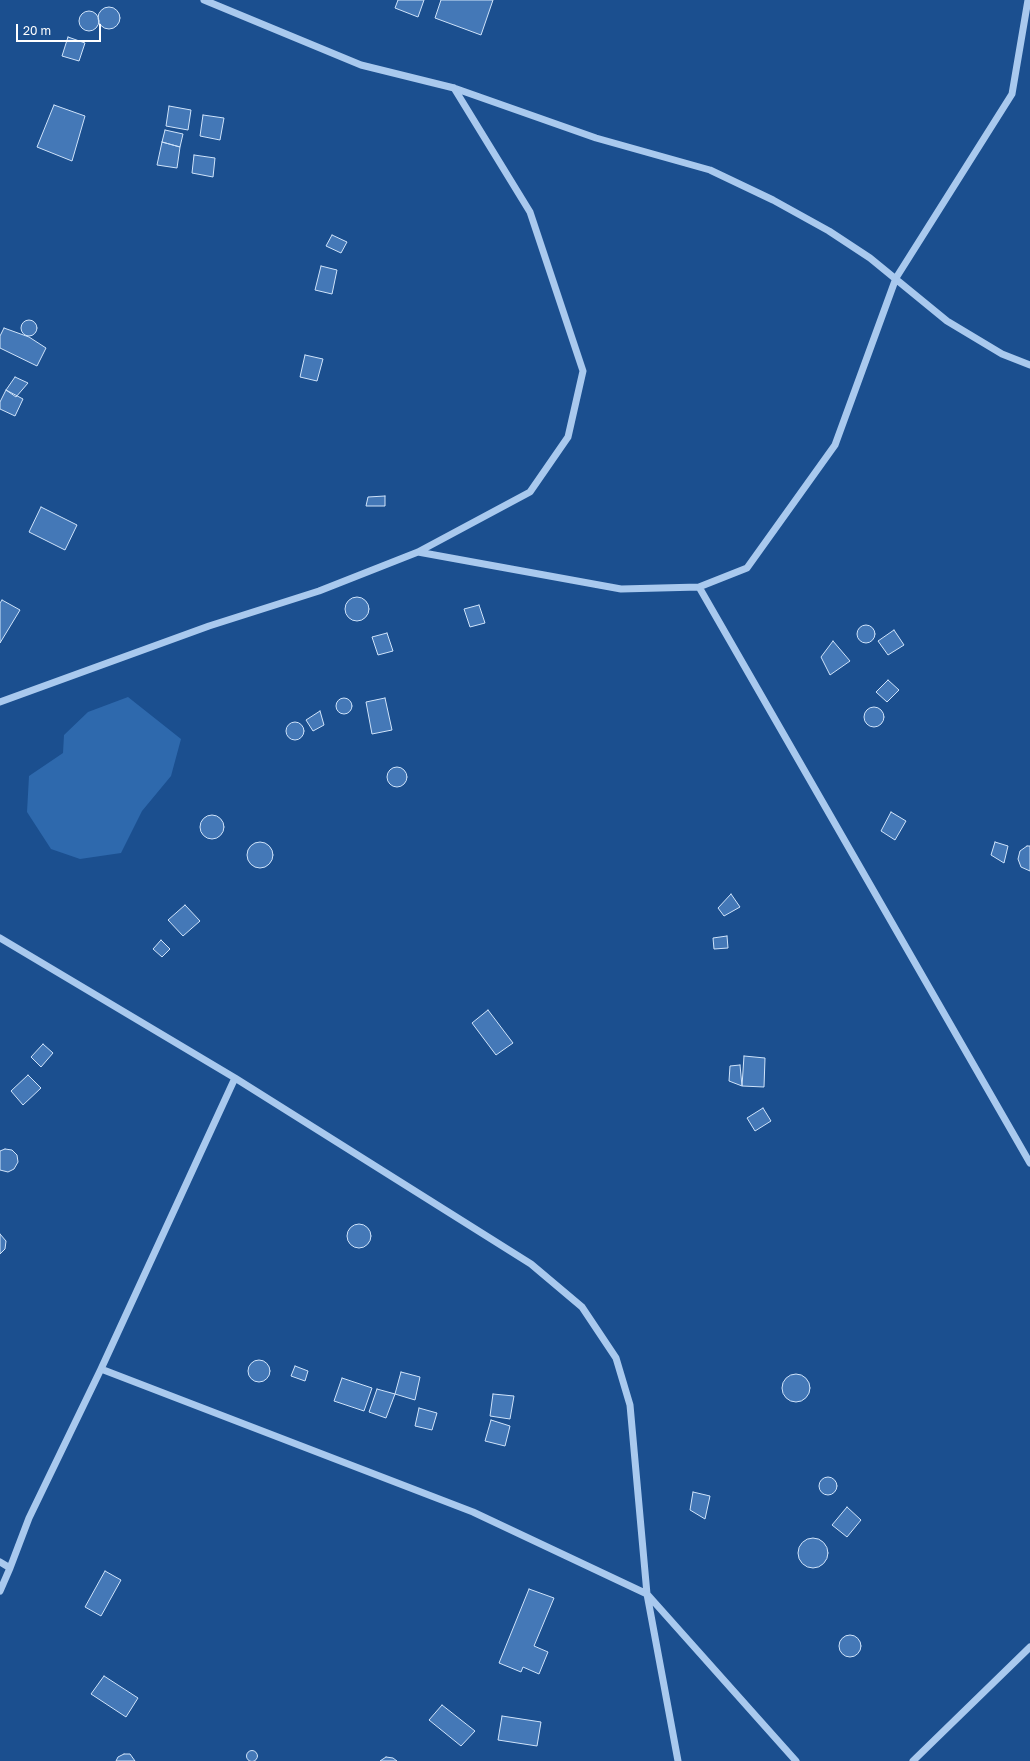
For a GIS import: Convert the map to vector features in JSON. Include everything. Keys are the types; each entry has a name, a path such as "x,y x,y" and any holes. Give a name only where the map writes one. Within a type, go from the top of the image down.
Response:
{"street":[{"path":"204,0 361,65 454,88 596,138 710,170 773,200 829,231 870,258 947,321 1002,354 1030,365"},
{"path":"418,552 621,589 699,587 747,568 835,444 896,278 1012,94 1028,0"},
{"path":"0,702 209,626 319,591 418,552 530,492 568,437 583,371 530,212 454,88"},
{"path":"699,587 1030,1163"},
{"path":"0,938 235,1078 531,1264 582,1307 616,1358 630,1405 647,1594 678,1761"},
{"path":"0,1591 29,1518 101,1369 235,1078"},
{"path":"101,1369 473,1512 647,1594 796,1761"},
{"path":"0,1562 10,1568"},
{"path":"913,1761 1030,1647"}],"shaded area":[{"path":"128,697 181,739 171,776 142,811 121,853 80,859 51,849 27,812 29,776 63,753 64,735 88,712"}],"building":[{"path":"398,0 424,0 418,17 395,8"},
{"path":"441,0 493,0 481,35 435,18"},
{"path":"109,7 117,10 120,18 117,26 109,29 101,26 98,18 101,10"},
{"path":"89,11 96,14 99,21 96,28 89,31 82,28 79,21 82,14"},
{"path":"68,37 85,43 79,61 62,56"},
{"path":"54,105 85,116 72,161 37,147"},
{"path":"169,106 191,110 188,130 166,126"},
{"path":"203,115 224,118 220,140 200,136"},
{"path":"165,130 183,134 180,147 162,142"},
{"path":"162,142 180,147 177,168 157,165"},
{"path":"194,155 215,158 213,177 192,173"},
{"path":"332,235 347,242 341,253 326,246"},
{"path":"321,266 337,270 332,294 315,290"},
{"path":"26,320 32,320 37,325 35,334 32,336 26,336 21,331 21,325"},
{"path":"4,328 29,337 46,348 37,366 0,348 0,336"},
{"path":"305,355 323,359 317,381 300,377"},
{"path":"15,377 28,383 16,397 6,390"},
{"path":"6,390 23,399 15,416 0,409 0,402"},
{"path":"385,496 385,506 366,506 368,497"},
{"path":"41,507 77,525 65,550 29,532"},
{"path":"357,597 362,598 368,604 368,614 362,620 357,621 352,620 346,614 345,609 346,604 352,598"},
{"path":"2,600 20,610 0,643 0,603"},
{"path":"479,605 485,623 470,627 464,609"},
{"path":"866,625 873,627 875,634 873,641 866,643 859,641 857,634 859,627"},
{"path":"894,630 904,645 888,655 878,641"},
{"path":"387,633 393,651 378,655 372,637"},
{"path":"833,641 850,661 830,675 821,657"},
{"path":"888,680 899,690 887,702 876,692"},
{"path":"341,698 347,698 352,703 350,712 347,714 341,714 336,709 336,703"},
{"path":"385,698 392,730 372,734 366,702"},
{"path":"874,707 881,710 884,717 881,724 874,727 867,724 864,717 867,710"},
{"path":"320,711 324,725 313,731 306,720"},
{"path":"295,722 301,725 304,731 301,737 295,740 289,737 286,731 289,725"},
{"path":"397,767 404,770 407,777 404,784 397,787 390,784 387,777 390,770"},
{"path":"891,812 906,821 895,840 881,831"},
{"path":"212,815 217,816 223,822 223,832 217,838 212,839 207,838 201,832 200,827 201,822 207,816"},
{"path":"260,842 269,846 273,855 269,864 260,868 251,864 247,855 251,846"},
{"path":"995,842 1008,846 1004,863 991,855"},
{"path":"1027,846 1030,846 1030,871 1021,867 1018,859 1020,851"},
{"path":"731,894 740,907 724,916 718,908"},
{"path":"185,905 200,921 183,936 168,920"},
{"path":"727,936 728,948 714,949 713,938"},
{"path":"161,940 170,949 162,957 153,949"},
{"path":"488,1010 513,1043 496,1055 472,1023"},
{"path":"43,1044 53,1053 41,1067 31,1057"},
{"path":"744,1056 765,1058 764,1087 742,1086"},
{"path":"740,1065 742,1086 729,1081 730,1066"},
{"path":"28,1075 41,1088 23,1105 11,1091"},
{"path":"763,1108 771,1121 755,1131 747,1118"},
{"path":"5,1149 12,1150 17,1155 18,1162 14,1169 8,1172 0,1170 0,1151"},
{"path":"359,1224 367,1228 371,1236 367,1244 359,1248 351,1244 347,1236 351,1228"},
{"path":"0,1234 6,1241 5,1249 0,1254"},
{"path":"259,1360 267,1363 270,1371 267,1379 259,1382 251,1379 248,1371 251,1363"},
{"path":"295,1366 308,1371 305,1381 291,1376"},
{"path":"401,1372 420,1377 415,1400 395,1394"},
{"path":"796,1374 802,1375 806,1378 809,1382 809,1394 806,1398 802,1401 796,1402 790,1401 786,1398 783,1394 782,1388 783,1382 786,1378 790,1375"},
{"path":"342,1378 372,1388 364,1411 334,1401"},
{"path":"377,1389 395,1394 386,1418 369,1412"},
{"path":"493,1394 514,1396 510,1419 490,1416"},
{"path":"419,1408 437,1413 432,1430 415,1426"},
{"path":"491,1420 510,1426 505,1446 485,1441"},
{"path":"828,1477 832,1478 836,1482 836,1490 832,1494 828,1495 824,1494 820,1490 819,1486 820,1482 824,1478"},
{"path":"693,1492 710,1496 705,1519 690,1510"},
{"path":"847,1507 861,1520 847,1537 832,1525"},
{"path":"813,1538 824,1542 828,1553 824,1564 813,1568 802,1564 798,1553 802,1542"},
{"path":"105,1571 121,1580 101,1616 85,1607"},
{"path":"529,1589 554,1598 534,1646 548,1652 539,1674 523,1667 521,1672 499,1663"},
{"path":"850,1635 858,1638 861,1646 858,1654 850,1657 842,1654 839,1646 842,1638"},
{"path":"104,1676 138,1698 126,1717 91,1694"},
{"path":"442,1705 475,1731 461,1746 429,1720"},
{"path":"502,1716 541,1722 537,1746 498,1740"},
{"path":"252,1750 256,1752 258,1756 256,1760 252,1762 248,1760 246,1756 248,1752"},
{"path":"124,1754 130,1754 135,1761 116,1761 118,1757"},
{"path":"386,1757 393,1758 397,1761 380,1761"}]}
